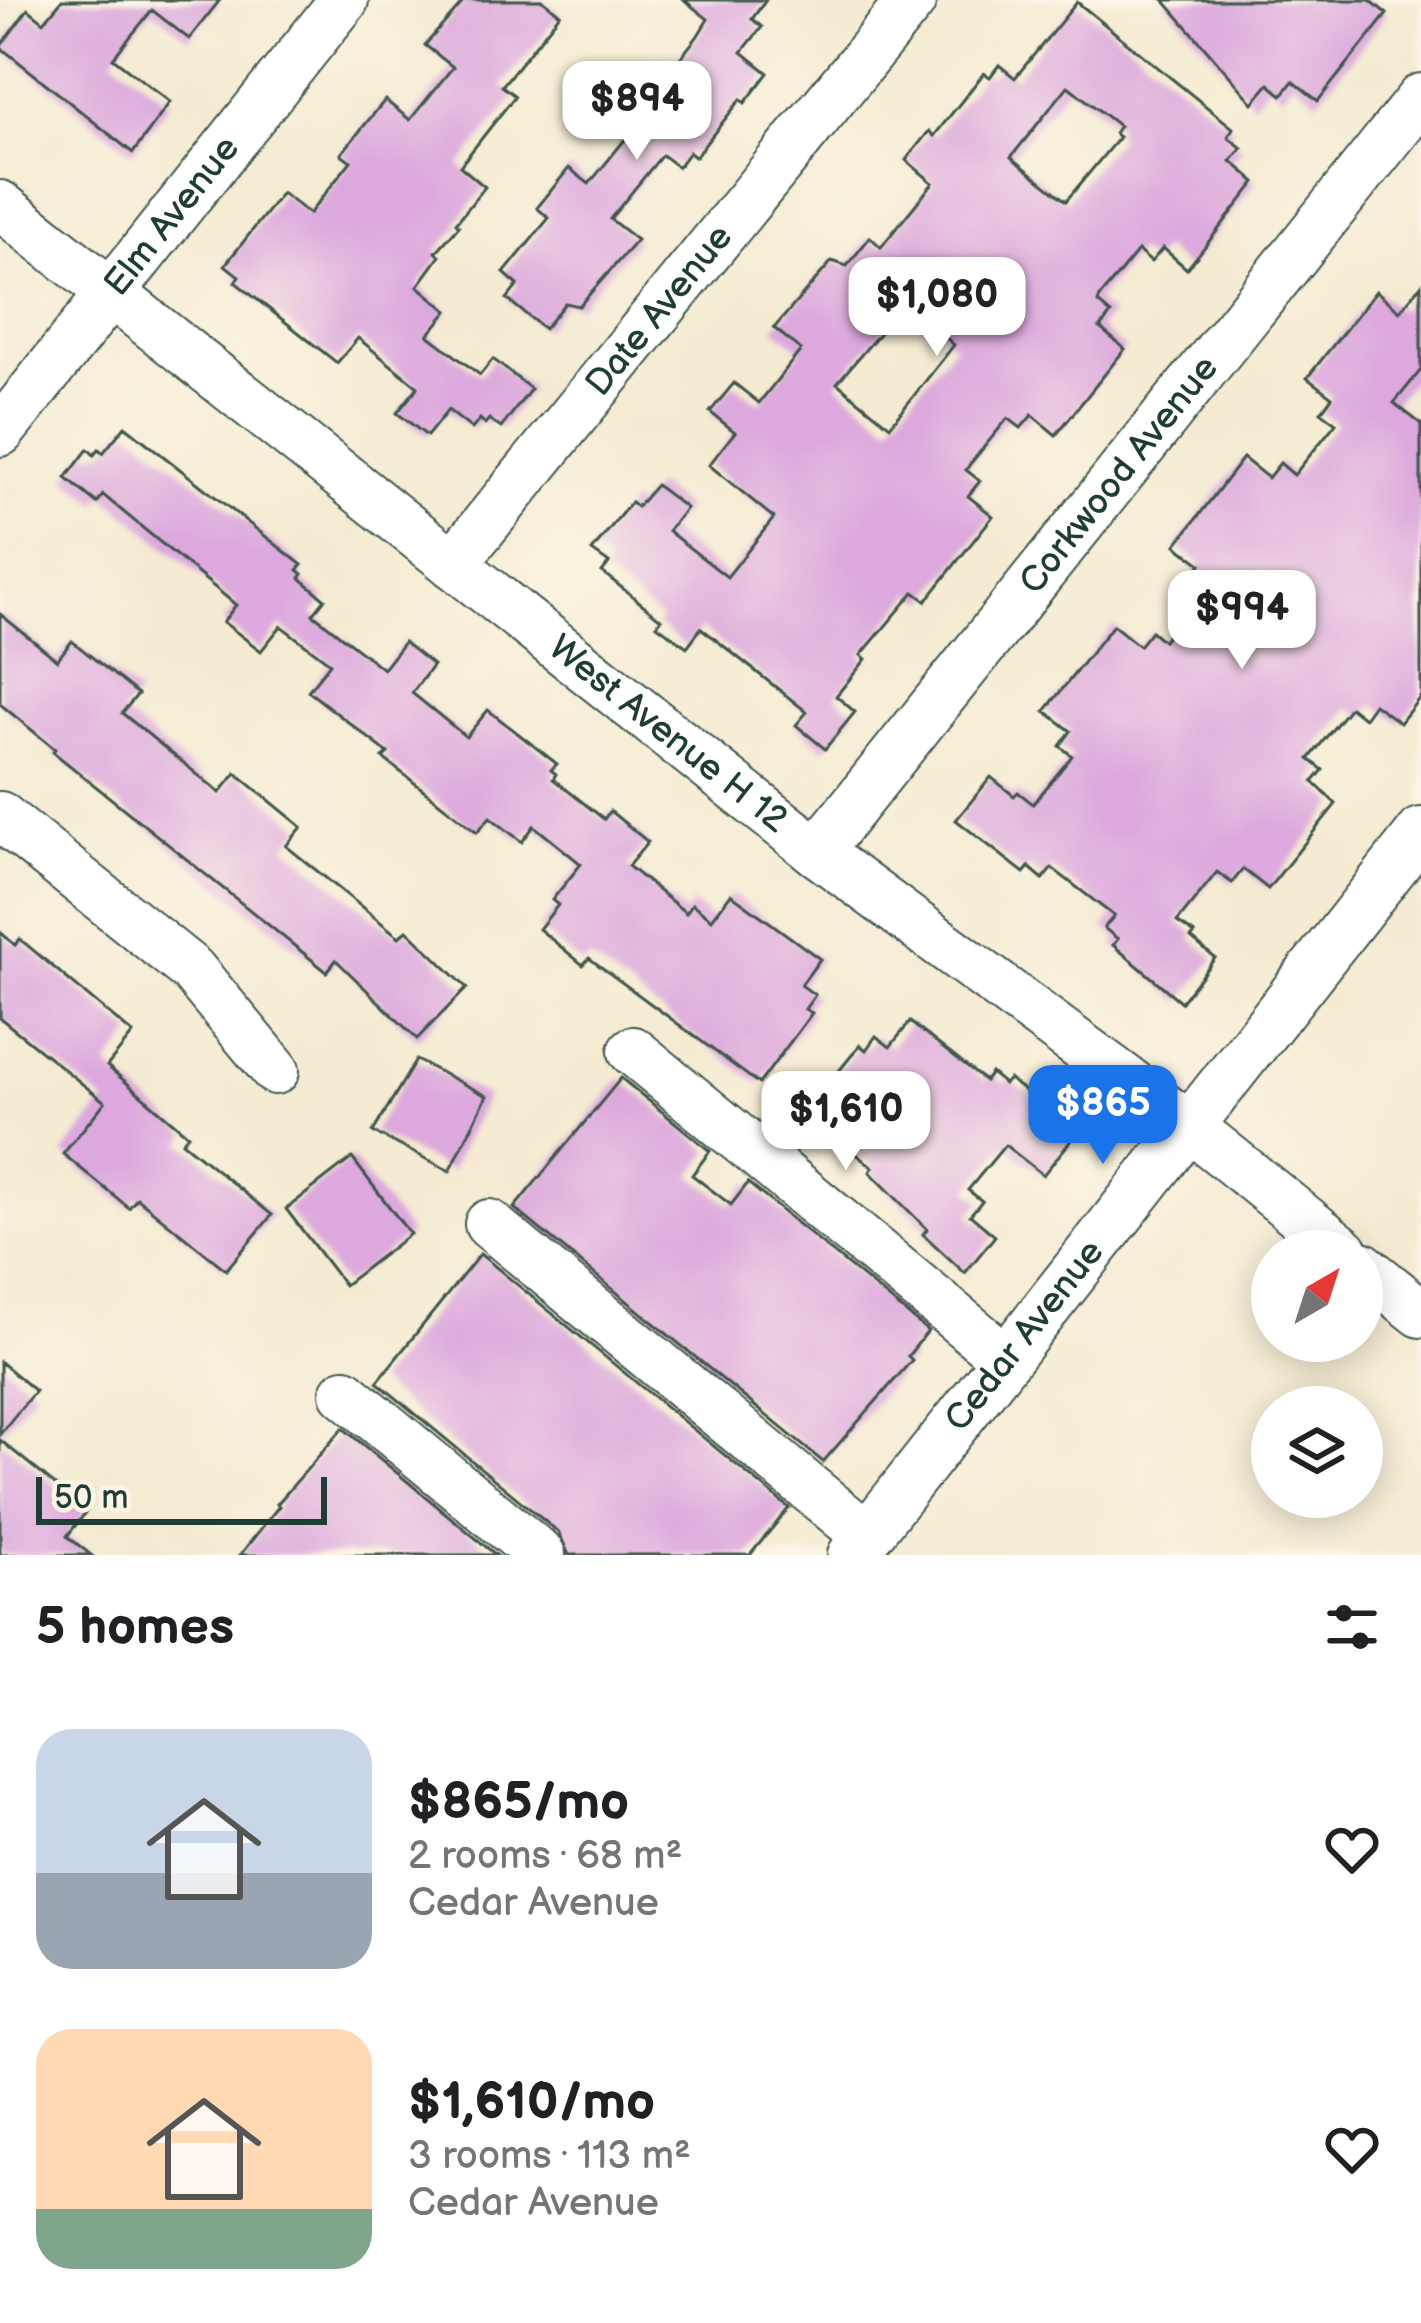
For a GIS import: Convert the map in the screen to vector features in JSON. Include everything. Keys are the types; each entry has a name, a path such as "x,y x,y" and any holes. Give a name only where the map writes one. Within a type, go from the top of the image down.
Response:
{"street":[{"name":"Elm Avenue","path":"0,432 344,0"},
{"name":"Date Avenue","path":"453,564 912,0"},
{"name":"Corkwood Avenue","path":"817,852 1421,98"},
{"name":"West Avenue H 12","path":"0,205 817,852 1189,1126 1318,1230"},
{"path":"0,816 192,970 275,1070"},
{"name":"Cedar Avenue","path":"859,1545 1421,832"},
{"path":"633,1052 1006,1359"},
{"path":"489,1224 859,1545"},
{"path":"1383,1283 1421,1313"},
{"path":"345,1393 542,1555"}],"building":[{"path":"62,0 220,0 189,39 152,10 113,58 170,102 133,153 0,47 28,9 44,22"},
{"path":"465,0 543,0 560,14 502,86 515,96 460,166 485,187 436,252 440,256 418,286 448,311 428,335 480,375 493,359 531,389 501,428 480,419 472,429 448,410 427,436 397,413 418,387 358,338 337,363 235,282 239,276 225,265 282,193 309,214 351,161 341,154 385,100 410,120 453,67 425,45"},
{"path":"684,0 766,0 752,19 762,27 742,52 768,73 695,157 689,152 678,167 662,155 610,219 637,240 579,306 565,303 544,329 507,299 518,285 504,273 549,218 537,208 569,168 589,184 632,131 626,126 697,37 708,19"},
{"path":"1164,0 1370,0 1387,14 1318,101 1293,81 1282,95 1269,84 1253,103"},
{"path":"1077,2 1233,128 1228,137 1242,148 1231,161 1256,182 1187,269 1163,248 1151,262 1138,251 1100,297 1098,303 1111,314 1100,328 1125,349 1056,435 1032,415 1021,428 1008,418 970,464 966,470 980,481 968,496 993,516 926,601 914,592 861,655 866,659 836,696 855,712 825,749 796,725 807,712 701,628 687,647 657,625 661,619 602,572 609,563 592,551 631,502 637,507 656,485 686,508 668,531 727,577 774,518 709,465 735,432 710,412 734,383 759,403 801,350 774,328 832,261 847,266 870,237 881,247 933,183 906,160 929,131 934,136 984,73 990,77 999,65 1015,78","holes":["1068,86 1119,126 1114,133 1119,137 1066,201 1011,157","906,302 954,345 890,426 837,383"]},
{"path":"1421,285 1421,370 1394,403 1421,424 1421,696 1400,723 1374,704 1364,718 1350,707 1309,759 1323,770 1313,782 1336,804 1268,889 1243,869 1232,883 1217,872 1177,922 1195,934 1191,938 1215,958 1181,1002 1113,945 1118,939 1104,928 1114,916 1052,868 1043,879 1029,867 1024,873 956,820 991,777 1033,804 1072,756 1060,746 1071,731 1045,711 1113,625 1139,646 1151,631 1163,641 1204,590 1190,578 1201,564 1176,545 1243,458 1268,478 1280,463 1294,475 1336,423 1321,412 1332,397 1307,378 1376,291 1400,311"},
{"path":"125,426 302,565 300,578 325,599 313,614 383,669 404,642 433,665 412,693 466,737 488,710 557,764 551,770 556,774 553,779 604,819 610,811 648,842 628,866 686,913 692,904 712,919 731,894 820,959 801,985 815,995 805,1009 812,1013 759,1084 589,958 583,965 539,929 558,905 552,900 581,864 534,826 522,842 490,817 477,832 383,758 388,753 308,691 330,663 281,626 261,651 223,622 236,605 103,495 97,503 66,478 88,449 94,455 99,449 103,453"},
{"path":"0,614 57,660 72,641 138,694 122,713 220,793 236,773 302,827 286,846 399,937 407,930 467,988 417,1039 336,960 327,972 0,704"},
{"path":"0,932 15,945 20,939 133,1034 107,1066 188,1135 182,1142 272,1215 226,1270 137,1198 129,1208 63,1154 105,1102 0,1018"},
{"path":"910,1022 985,1081 991,1073 1004,1084 1009,1079 1078,1132 1043,1175 1005,1145 968,1190 982,1201 970,1215 995,1236 965,1273 923,1234 927,1229 870,1172 873,1167 805,1113 860,1045 866,1050 876,1036 890,1047"},
{"path":"416,1060 487,1096 450,1171 373,1132"},
{"path":"621,1078 710,1151 692,1175 731,1205 748,1183 928,1331 908,1356 912,1360 823,1462 514,1208"},
{"path":"352,1158 410,1234 344,1285 286,1209"},
{"path":"480,1254 789,1508 750,1555 569,1555 559,1533 377,1382"},
{"path":"0,1362 35,1391 0,1434"},
{"path":"343,1428 496,1555 240,1555"},
{"path":"0,1440 87,1511 67,1536 91,1555 0,1555"}]}
